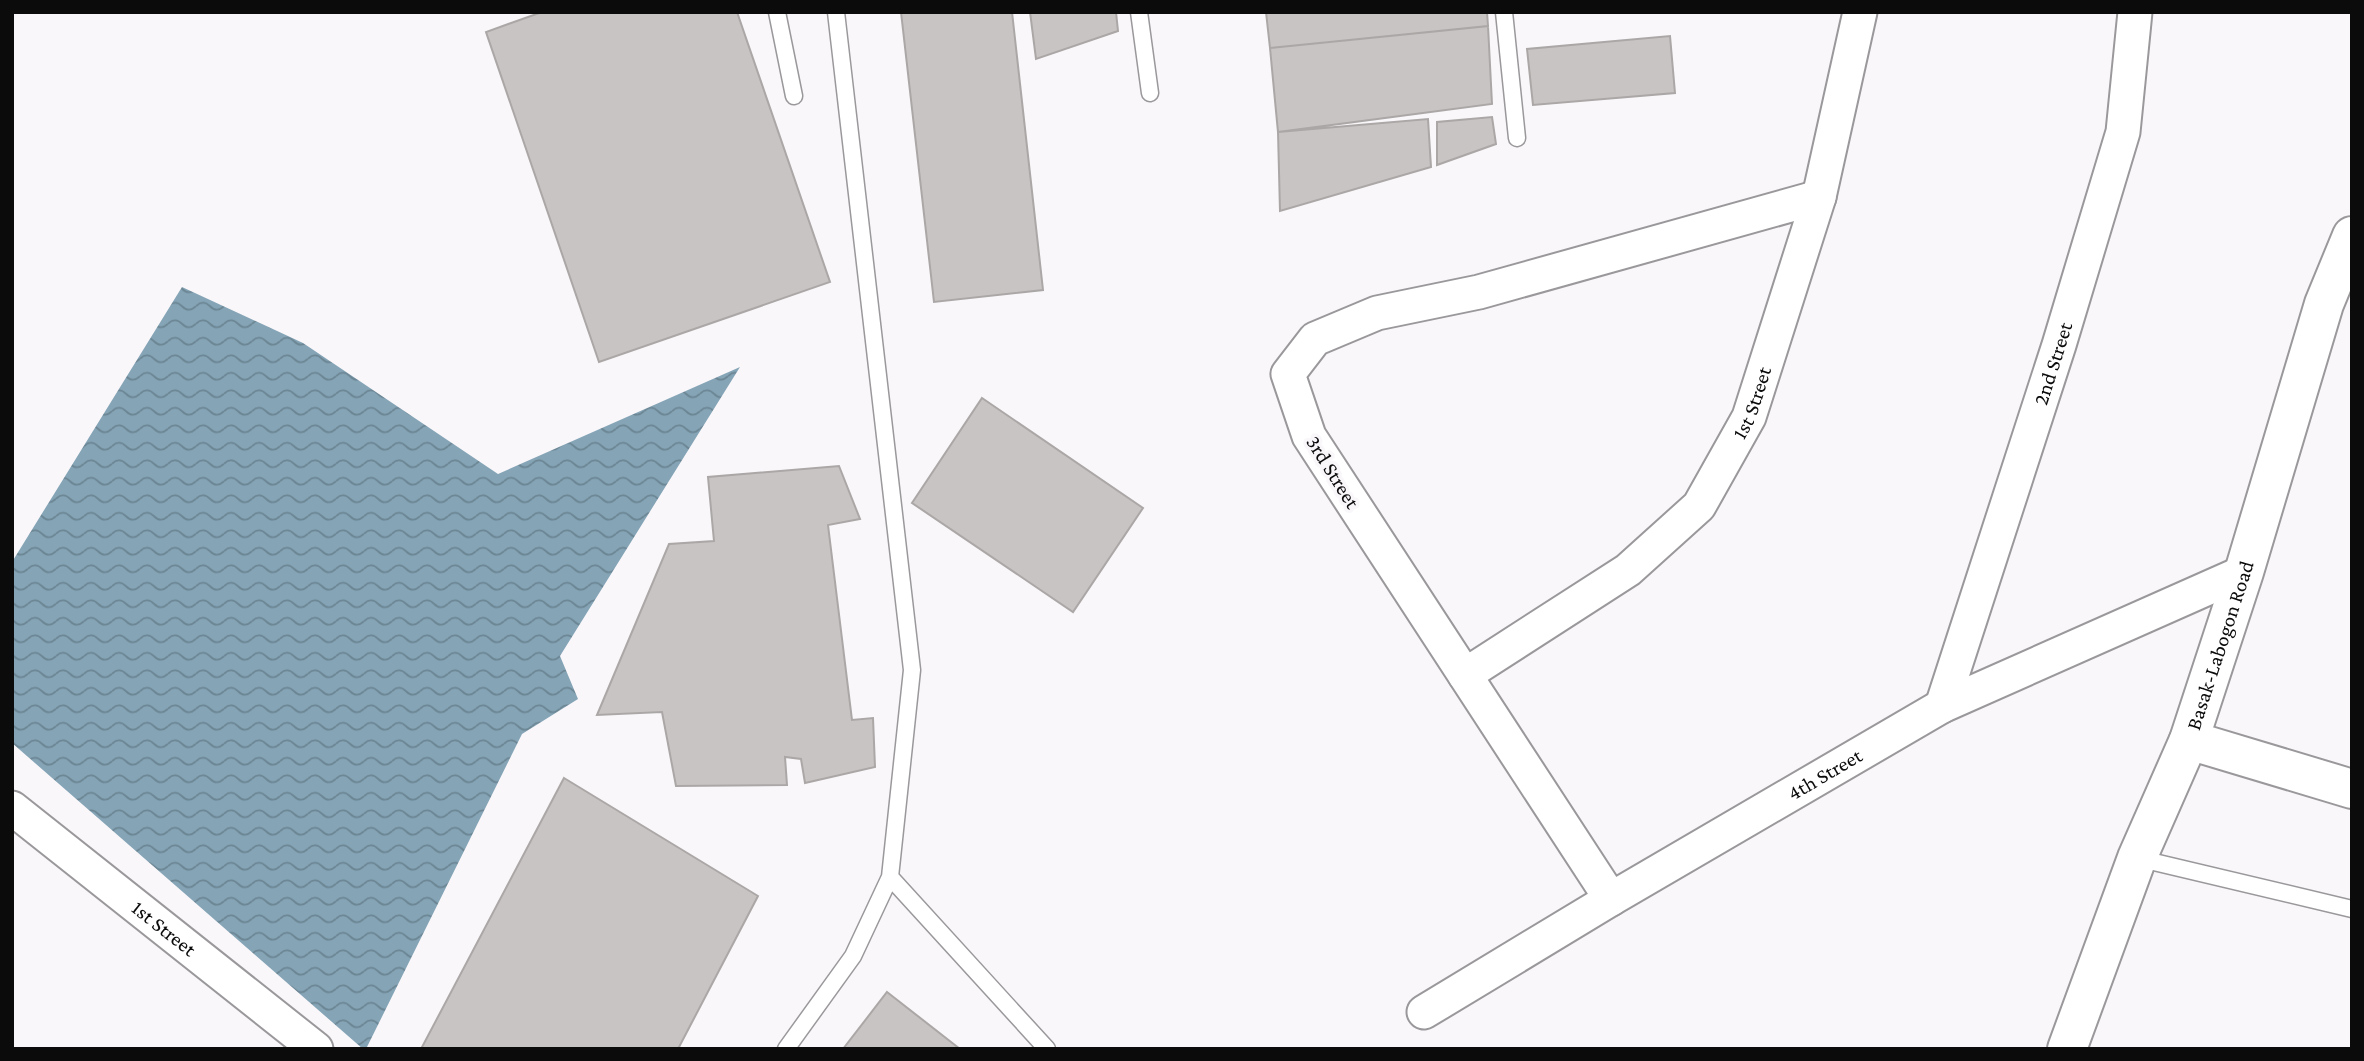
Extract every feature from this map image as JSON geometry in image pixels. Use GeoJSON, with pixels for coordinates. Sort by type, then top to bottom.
{"type":"FeatureCollection","features":[{"type":"Feature","properties":{"kind":"street","name":"1st Street"},"geometry":{"type":"LineString","coordinates":[[1465,676],[1628,570],[1699,506],[1749,417],[1819,197],[1860,12]]}},
{"type":"Feature","properties":{"kind":"street","name":"2nd Street"},"geometry":{"type":"LineString","coordinates":[[1942,706],[2059,345],[2123,132],[2135,12]]}},
{"type":"Feature","properties":{"kind":"street","name":"3rd Street"},"geometry":{"type":"LineString","coordinates":[[1611,899],[1309,436],[1288,374],[1315,339],[1377,313],[1479,292],[1819,197]]}},
{"type":"Feature","properties":{"kind":"street","name":"Basak-Labogon Road"},"geometry":{"type":"LineString","coordinates":[[2067,1049],[2137,858],[2189,740],[2244,572],[2325,304],[2352,236]]}},
{"type":"Feature","properties":{"kind":"street","name":"4th Street"},"geometry":{"type":"LineString","coordinates":[[1424,1012],[1611,899],[1942,706],[2244,572]]}},
{"type":"Feature","properties":{"kind":"street"},"geometry":{"type":"LineString","coordinates":[[2189,740],[2352,789]]}},
{"type":"Feature","properties":{"kind":"street","name":"1st Street"},"geometry":{"type":"LineString","coordinates":[[12,808],[316,1049]]}},
{"type":"Feature","properties":{"kind":"lane"},"geometry":{"type":"LineString","coordinates":[[778,12],[794,96]]}},
{"type":"Feature","properties":{"kind":"lane"},"geometry":{"type":"LineString","coordinates":[[786,1049],[853,956],[890,877],[912,670],[835,12]]}},
{"type":"Feature","properties":{"kind":"lane"},"geometry":{"type":"LineString","coordinates":[[1139,12],[1150,93]]}},
{"type":"Feature","properties":{"kind":"lane"},"geometry":{"type":"LineString","coordinates":[[1504,12],[1517,138]]}},
{"type":"Feature","properties":{"kind":"lane"},"geometry":{"type":"LineString","coordinates":[[2137,858],[2352,909]]}},
{"type":"Feature","properties":{"kind":"lane"},"geometry":{"type":"LineString","coordinates":[[890,877],[1047,1049]]}},
{"type":"Feature","properties":{"kind":"water"},"geometry":{"type":"Polygon","coordinates":[[[182,287],[303,343],[498,474],[740,367],[560,656],[578,699],[522,734],[366,1049],[12,743],[12,562],[182,287]]]}},
{"type":"Feature","properties":{"kind":"building"},"geometry":{"type":"Polygon","coordinates":[[[542,12],[737,12],[830,282],[599,362],[486,32],[542,12]]]}},
{"type":"Feature","properties":{"kind":"building"},"geometry":{"type":"Polygon","coordinates":[[[901,12],[1012,12],[1043,290],[934,302],[901,12]]]}},
{"type":"Feature","properties":{"kind":"building"},"geometry":{"type":"Polygon","coordinates":[[[1030,12],[1116,12],[1118,31],[1036,59],[1030,12]]]}},
{"type":"Feature","properties":{"kind":"building"},"geometry":{"type":"Polygon","coordinates":[[[1266,12],[1487,12],[1488,26],[1270,48],[1266,12]]]}},
{"type":"Feature","properties":{"kind":"building"},"geometry":{"type":"Polygon","coordinates":[[[1488,26],[1492,104],[1278,132],[1270,48],[1488,26]]]}},
{"type":"Feature","properties":{"kind":"building"},"geometry":{"type":"Polygon","coordinates":[[[1670,36],[1675,93],[1533,105],[1527,49],[1670,36]]]}},
{"type":"Feature","properties":{"kind":"building"},"geometry":{"type":"Polygon","coordinates":[[[1492,117],[1496,144],[1437,165],[1437,122],[1492,117]]]}},
{"type":"Feature","properties":{"kind":"building"},"geometry":{"type":"Polygon","coordinates":[[[1428,119],[1431,167],[1280,211],[1278,132],[1428,119]]]}},
{"type":"Feature","properties":{"kind":"building"},"geometry":{"type":"Polygon","coordinates":[[[982,398],[1143,508],[1073,612],[912,503],[982,398]]]}},
{"type":"Feature","properties":{"kind":"building"},"geometry":{"type":"Polygon","coordinates":[[[839,466],[860,519],[828,525],[852,720],[873,718],[875,767],[805,783],[801,759],[785,757],[787,785],[676,786],[662,712],[597,715],[669,544],[714,541],[708,477],[839,466]]]}},
{"type":"Feature","properties":{"kind":"building"},"geometry":{"type":"Polygon","coordinates":[[[564,778],[758,896],[678,1049],[421,1049],[564,778]]]}},
{"type":"Feature","properties":{"kind":"building"},"geometry":{"type":"Polygon","coordinates":[[[887,992],[960,1049],[843,1049],[887,992]]]}}]}
